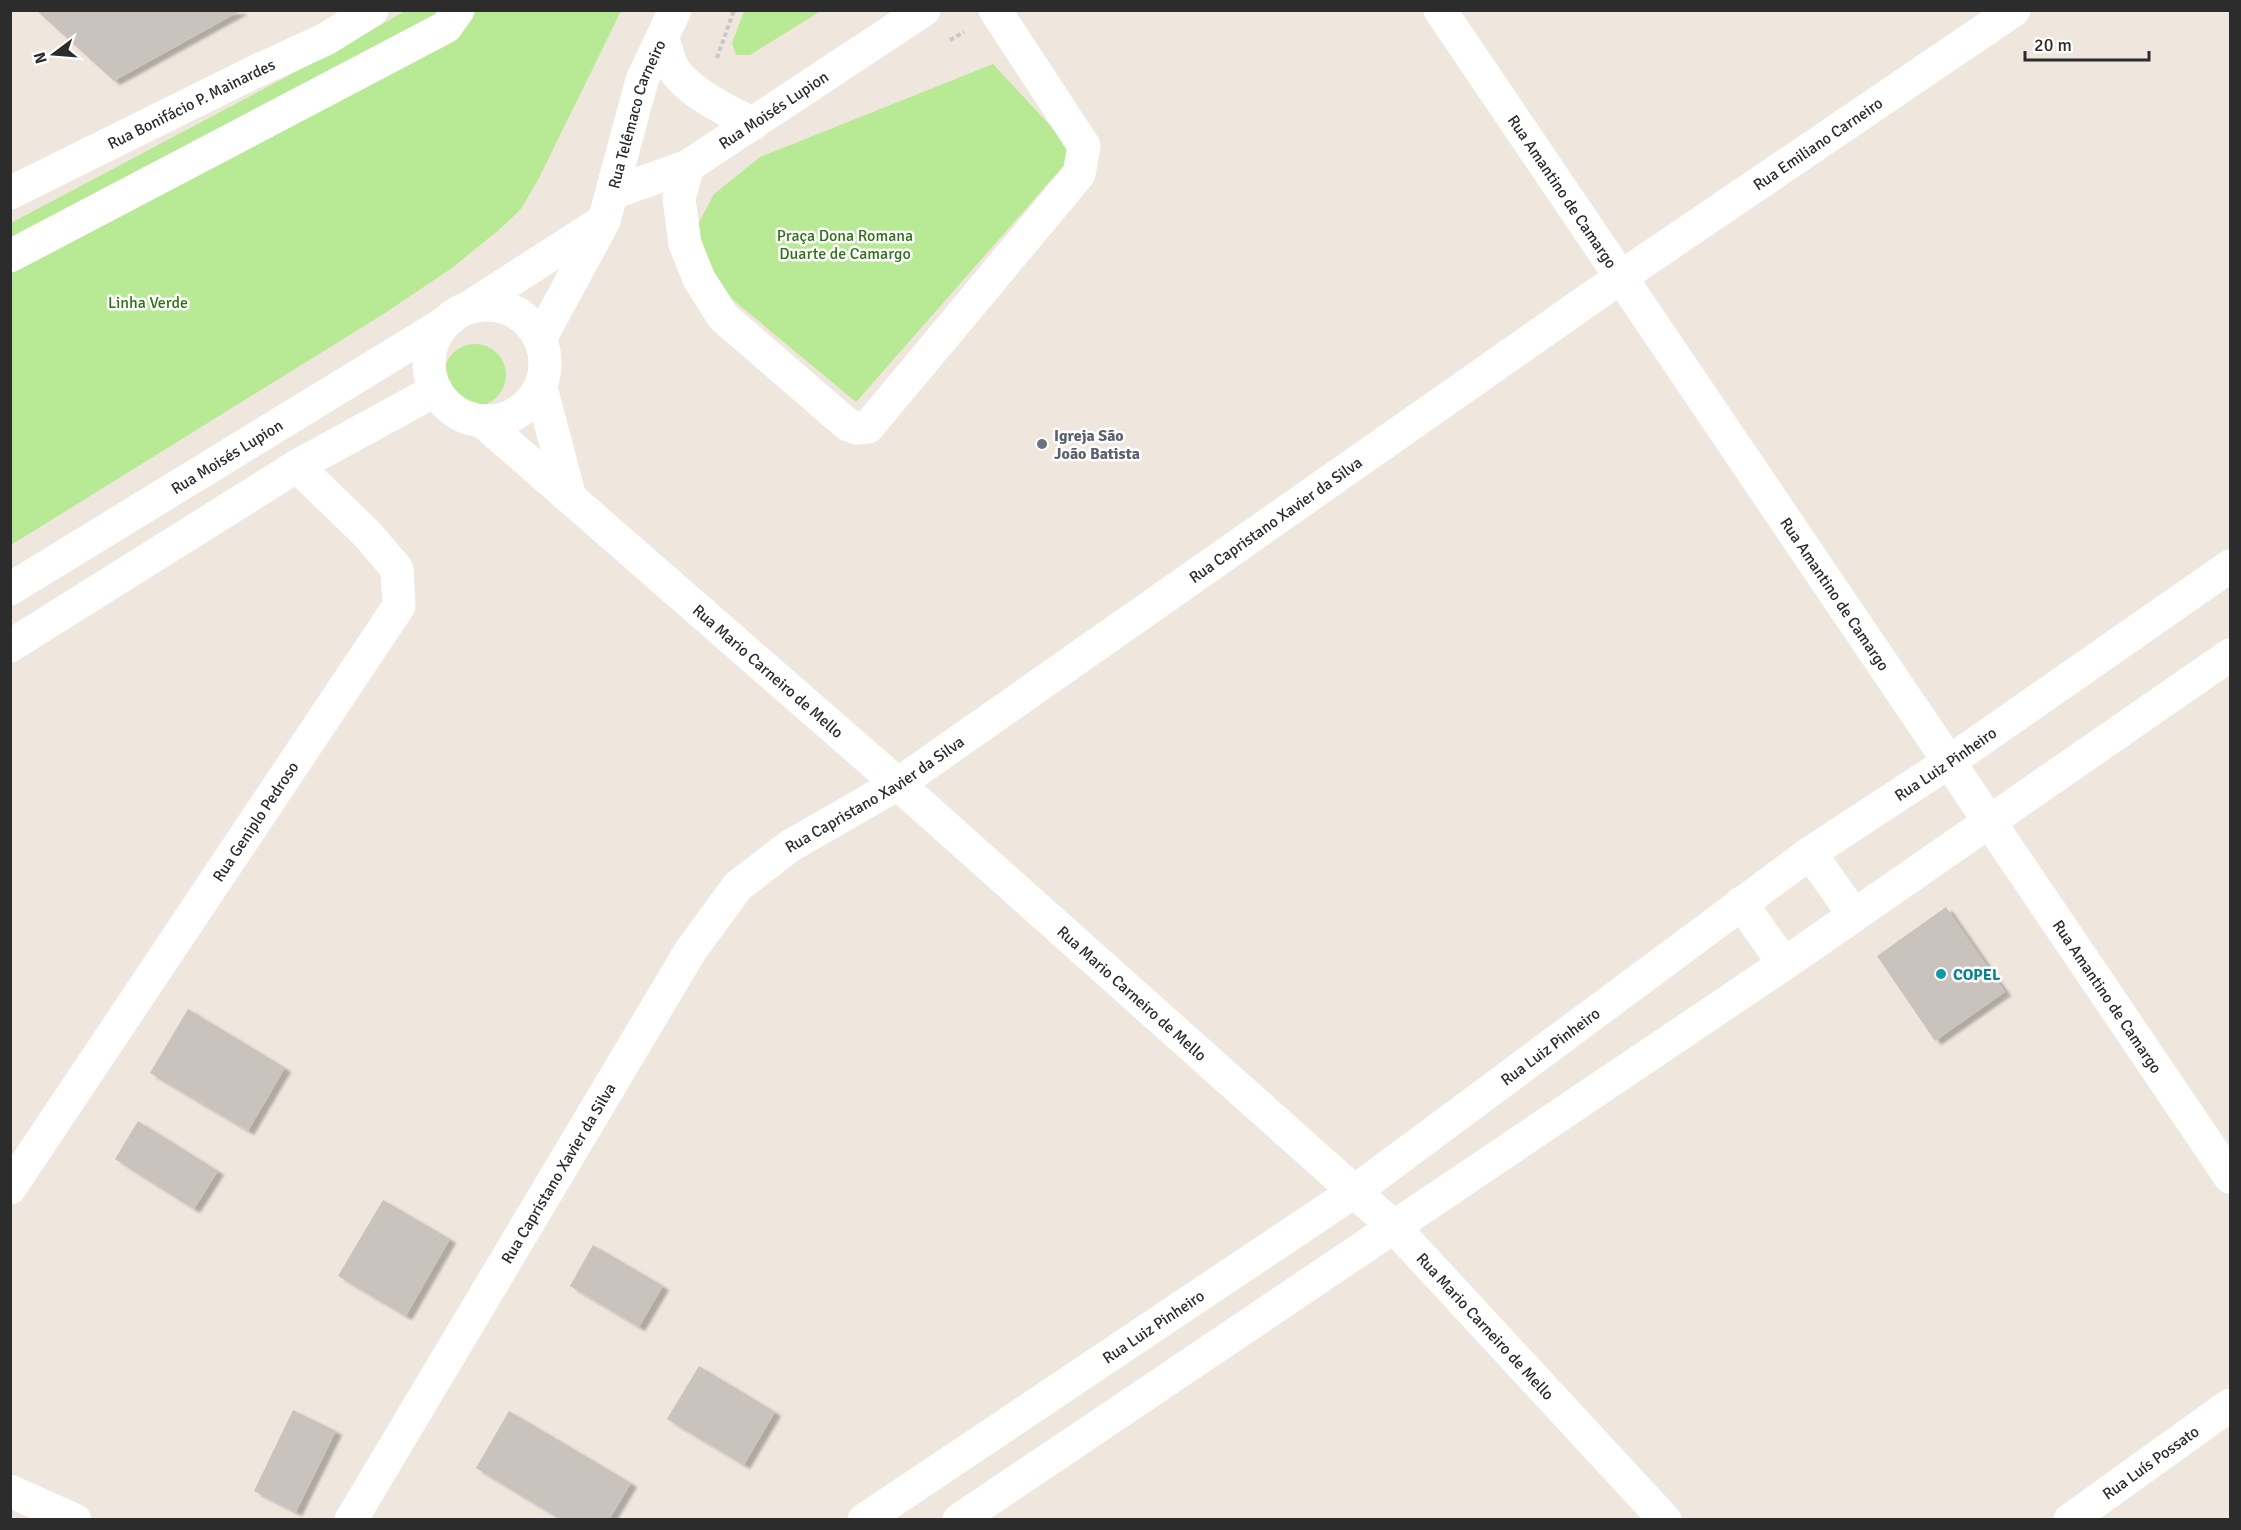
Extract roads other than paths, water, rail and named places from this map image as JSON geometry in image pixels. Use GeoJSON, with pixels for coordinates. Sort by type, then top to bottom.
{"type":"FeatureCollection","features":[{"type":"Feature","properties":{"kind":"street","name":"Rua Bonifácio P. Mainardes"},"geometry":{"type":"LineString","coordinates":[[10,193],[252,73],[326,39],[372,10]]}},
{"type":"Feature","properties":{"kind":"street"},"geometry":{"type":"LineString","coordinates":[[10,256],[446,27],[458,10]]}},
{"type":"Feature","properties":{"kind":"street","name":"Rua Moisés Lupion"},"geometry":{"type":"LineString","coordinates":[[471,306],[608,207],[688,166],[924,10]]}},
{"type":"Feature","properties":{"kind":"street"},"geometry":{"type":"LineString","coordinates":[[688,166],[679,199],[685,244],[699,279],[723,317],[848,425],[857,428],[868,427],[1080,174],[1084,146],[995,10]]}},
{"type":"Feature","properties":{"kind":"street","name":"Rua Amantino de Camargo"},"geometry":{"type":"LineString","coordinates":[[1440,10],[2230,1177]]}},
{"type":"Feature","properties":{"kind":"street","name":"Rua Emiliano Carneiro"},"geometry":{"type":"LineString","coordinates":[[1621,277],[2014,10]]}},
{"type":"Feature","properties":{"kind":"street"},"geometry":{"type":"LineString","coordinates":[[669,25],[673,68],[711,103],[753,124]]}},
{"type":"Feature","properties":{"kind":"street","name":"Rua Telêmaco Carneiro"},"geometry":{"type":"LineString","coordinates":[[608,207],[642,80],[669,25]]}},
{"type":"Feature","properties":{"kind":"street"},"geometry":{"type":"LineString","coordinates":[[540,339],[608,207]]}},
{"type":"Feature","properties":{"kind":"street","name":"Rua Capristano Xavier da Silva"},"geometry":{"type":"LineString","coordinates":[[351,1520],[685,960],[738,886],[790,846],[898,784],[1621,277]]}},
{"type":"Feature","properties":{"kind":"street"},"geometry":{"type":"LineString","coordinates":[[494,304],[516,311],[533,325],[540,339],[546,367],[541,388],[528,405],[514,415],[499,420],[482,421],[465,417],[451,408],[436,390],[429,368],[432,345],[443,324],[471,306],[494,304]]}},
{"type":"Feature","properties":{"kind":"street","name":"Rua Moisés Lupion"},"geometry":{"type":"LineString","coordinates":[[10,589],[443,324]]}},
{"type":"Feature","properties":{"kind":"street"},"geometry":{"type":"LineString","coordinates":[[541,388],[570,497]]}},
{"type":"Feature","properties":{"kind":"street"},"geometry":{"type":"LineString","coordinates":[[10,646],[297,466],[436,390]]}},
{"type":"Feature","properties":{"kind":"street","name":"Rua Mario Carneiro de Mello"},"geometry":{"type":"LineString","coordinates":[[482,421],[898,784],[1355,1191],[1392,1226],[1665,1520]]}},
{"type":"Feature","properties":{"kind":"street","name":"Rua Geniplo Pedroso"},"geometry":{"type":"LineString","coordinates":[[10,1188],[399,606],[398,569],[368,535],[297,466]]}},
{"type":"Feature","properties":{"kind":"street","name":"Rua Luiz Pinheiro"},"geometry":{"type":"LineString","coordinates":[[864,1520],[1355,1191],[1810,853],[1949,762],[2230,567]]}},
{"type":"Feature","properties":{"kind":"street"},"geometry":{"type":"LineString","coordinates":[[959,1520],[1392,1226],[1784,964],[2230,655]]}},
{"type":"Feature","properties":{"kind":"street"},"geometry":{"type":"LineString","coordinates":[[1810,853],[1854,915]]}},
{"type":"Feature","properties":{"kind":"street"},"geometry":{"type":"LineString","coordinates":[[1741,903],[1784,964]]}},
{"type":"Feature","properties":{"kind":"street"},"geometry":{"type":"LineString","coordinates":[[1215,1285],[1247,1324]]}},
{"type":"Feature","properties":{"kind":"street","name":"Rua Luís Possato"},"geometry":{"type":"LineString","coordinates":[[2070,1520],[2230,1405]]}},
{"type":"Feature","properties":{"kind":"street"},"geometry":{"type":"LineString","coordinates":[[10,1491],[75,1520]]}},
{"type":"Feature","properties":{"kind":"place","name":"Igreja São João Batista"},"geometry":{"type":"Point","coordinates":[1042,444]}},
{"type":"Feature","properties":{"kind":"place","name":"COPEL"},"geometry":{"type":"Point","coordinates":[1941,974]}},
{"type":"Feature","properties":{"kind":"park label","name":"Praça Dona Romana Duarte de Camargo"},"geometry":{"type":"Point","coordinates":[845,244]}},
{"type":"Feature","properties":{"kind":"park label","name":"Linha Verde"},"geometry":{"type":"Point","coordinates":[148,302]}}]}
